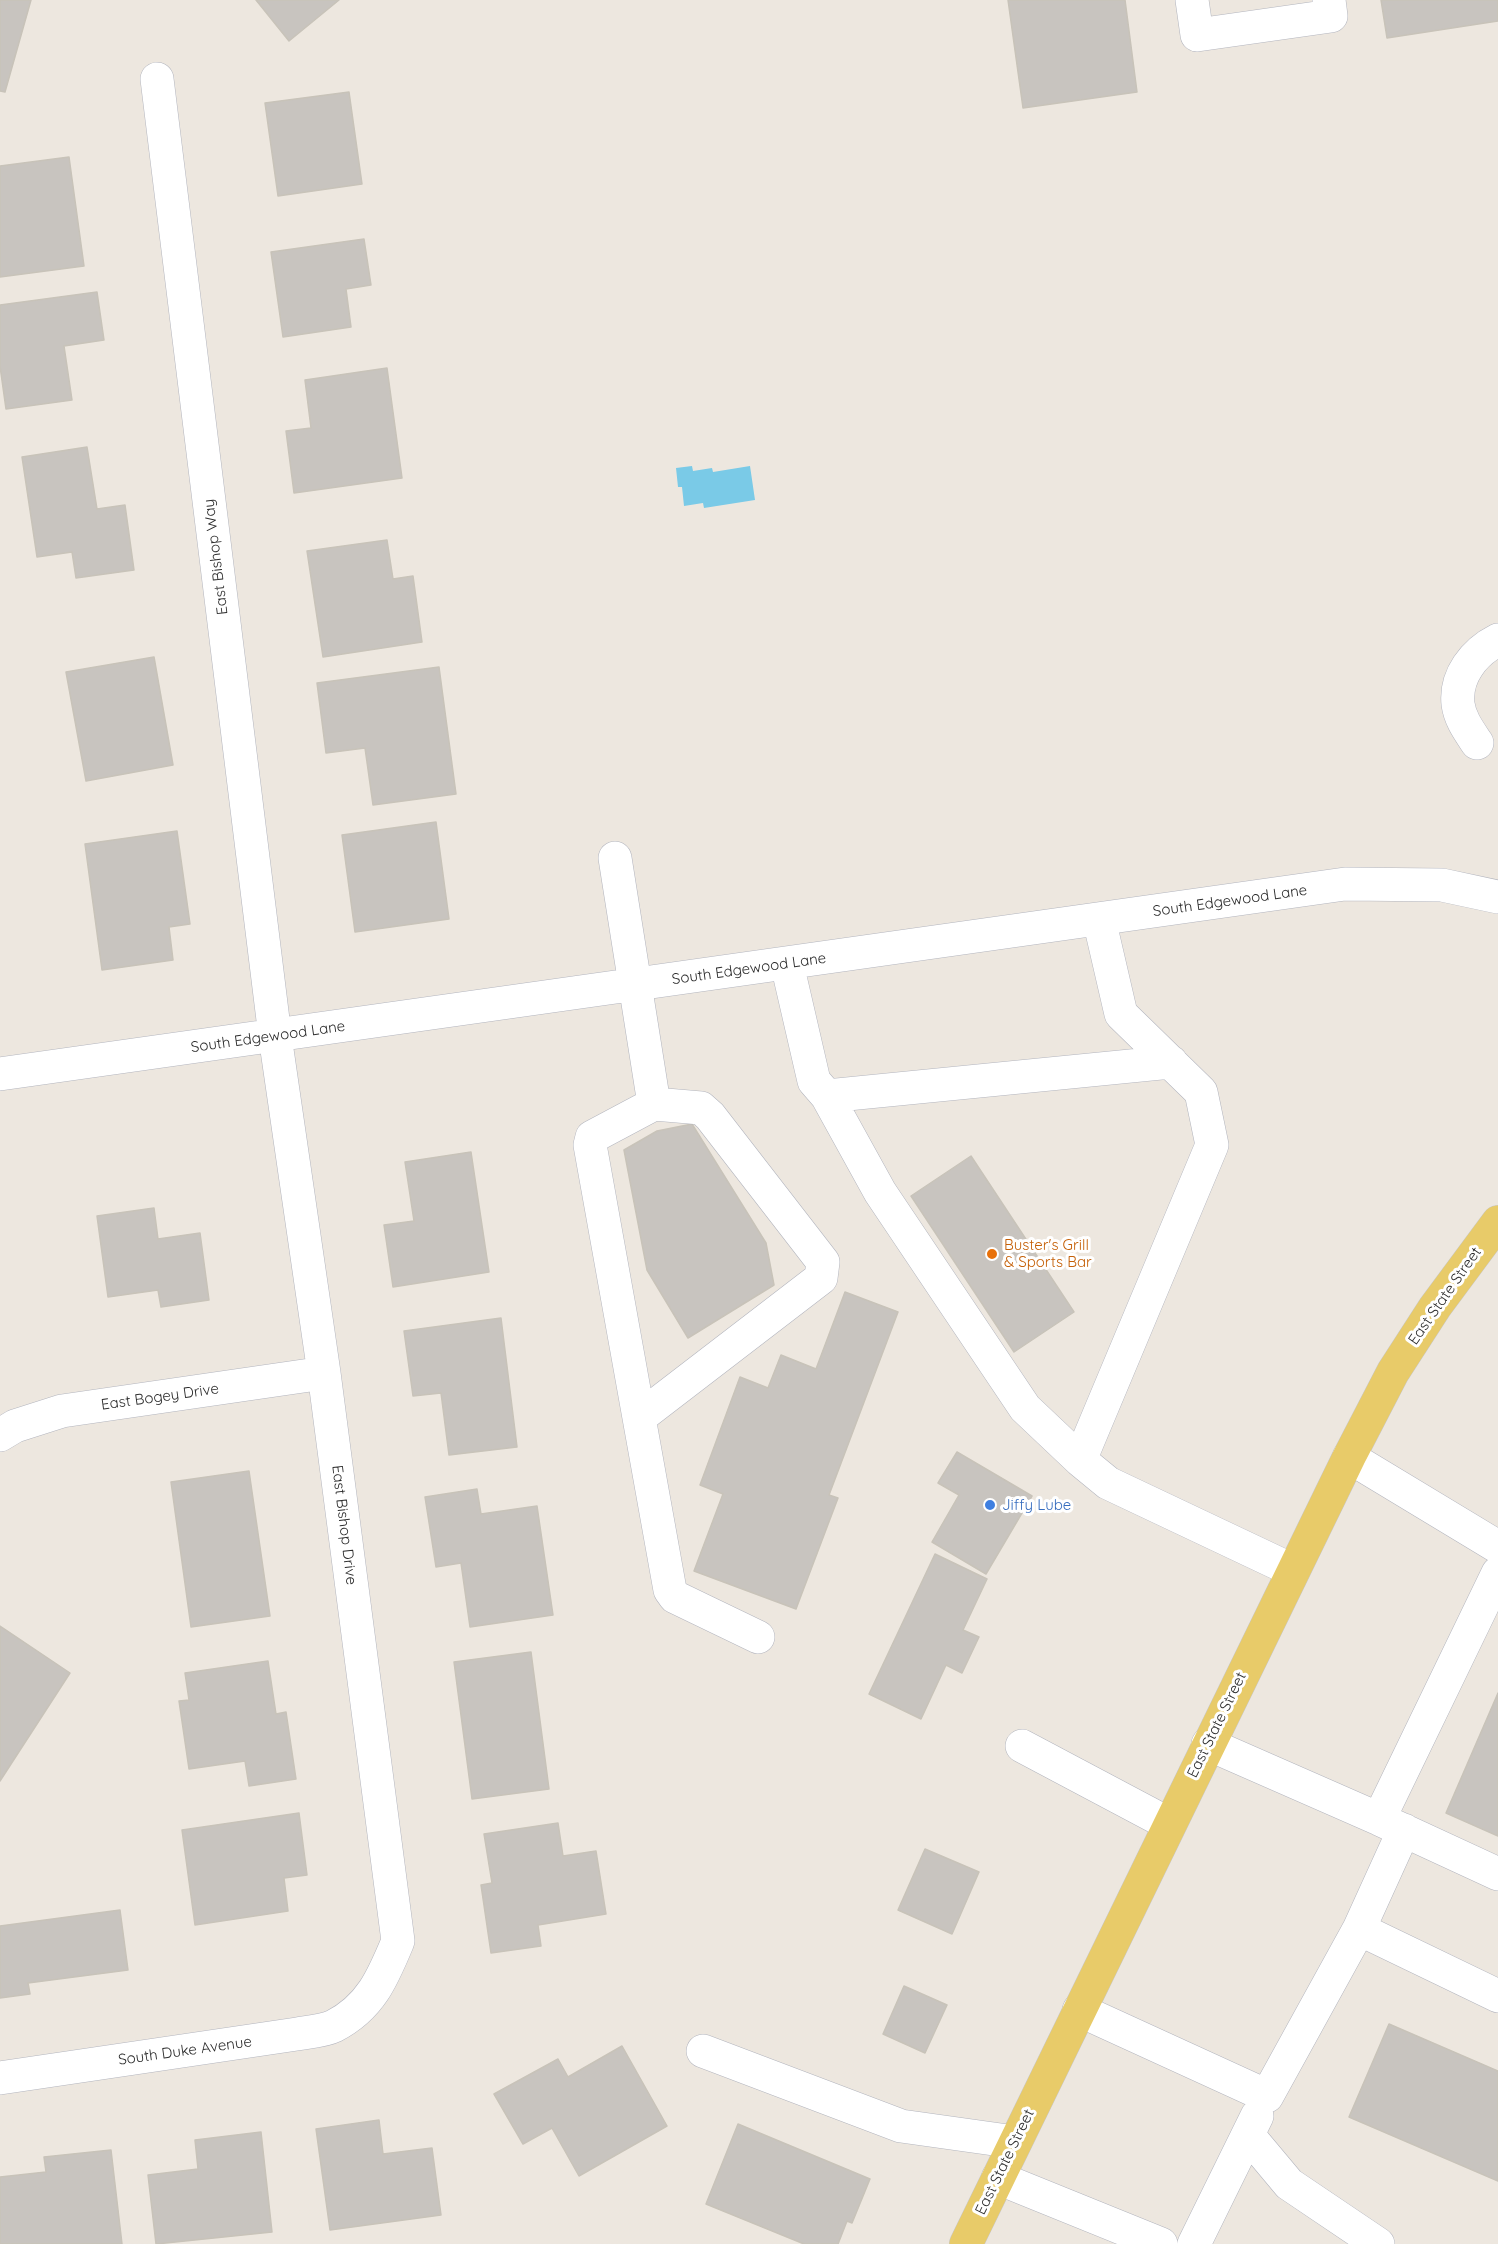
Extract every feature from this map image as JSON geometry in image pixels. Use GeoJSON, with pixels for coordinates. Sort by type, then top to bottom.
{"type":"FeatureCollection","features":[{"type":"Feature","properties":{"kind":"main road","name":"East State Street"},"geometry":{"type":"LineString","coordinates":[[966,2244],[1292,1570],[1393,1372],[1435,1307],[1498,1222]]}},
{"type":"Feature","properties":{"kind":"street"},"geometry":{"type":"LineString","coordinates":[[1192,0],[1197,35],[1331,16],[1329,0]]}},
{"type":"Feature","properties":{"kind":"street","name":"East Bishop Way"},"geometry":{"type":"LineString","coordinates":[[157,79],[274,1036]]}},
{"type":"Feature","properties":{"kind":"street"},"geometry":{"type":"LineString","coordinates":[[1477,743],[1465,725],[1458,704],[1460,682],[1469,662],[1484,646],[1498,639]]}},
{"type":"Feature","properties":{"kind":"street"},"geometry":{"type":"LineString","coordinates":[[615,858],[654,1104]]}},
{"type":"Feature","properties":{"kind":"street","name":"South Edgewood Lane"},"geometry":{"type":"LineString","coordinates":[[0,1074],[1346,884],[1442,885],[1498,897]]}},
{"type":"Feature","properties":{"kind":"street"},"geometry":{"type":"LineString","coordinates":[[1080,1460],[1212,1145],[1201,1092],[1121,1014],[1099,919]]}},
{"type":"Feature","properties":{"kind":"street"},"geometry":{"type":"LineString","coordinates":[[787,964],[814,1081],[827,1096],[880,1192],[1025,1408],[1108,1483],[1292,1570]]}},
{"type":"Feature","properties":{"kind":"street","name":"East Bishop Drive"},"geometry":{"type":"LineString","coordinates":[[274,1036],[324,1372],[398,1941],[384,1973],[364,2006]]}},
{"type":"Feature","properties":{"kind":"street"},"geometry":{"type":"LineString","coordinates":[[827,1096],[1171,1062]]}},
{"type":"Feature","properties":{"kind":"street"},"geometry":{"type":"LineString","coordinates":[[640,1417],[821,1278],[824,1271],[823,1262],[710,1116],[700,1108],[654,1104],[592,1137],[591,1141],[671,1594],[758,1637]]}},
{"type":"Feature","properties":{"kind":"street","name":"East Bogey Drive"},"geometry":{"type":"LineString","coordinates":[[0,1435],[15,1426],[62,1411],[324,1372]]}},
{"type":"Feature","properties":{"kind":"street"},"geometry":{"type":"LineString","coordinates":[[1349,1457],[1498,1547]]}},
{"type":"Feature","properties":{"kind":"street"},"geometry":{"type":"LineString","coordinates":[[1194,2244],[1267,2096],[1359,1929],[1392,1824],[1498,1573]]}},
{"type":"Feature","properties":{"kind":"street"},"geometry":{"type":"LineString","coordinates":[[1208,1744],[1392,1824],[1498,1874]]}},
{"type":"Feature","properties":{"kind":"street"},"geometry":{"type":"LineString","coordinates":[[1022,1746],[1169,1824]]}},
{"type":"Feature","properties":{"kind":"street"},"geometry":{"type":"LineString","coordinates":[[1359,1929],[1498,1996]]}},
{"type":"Feature","properties":{"kind":"street","name":"South Duke Avenue"},"geometry":{"type":"LineString","coordinates":[[0,2078],[297,2034],[333,2026],[364,2006]]}},
{"type":"Feature","properties":{"kind":"street"},"geometry":{"type":"LineString","coordinates":[[1079,2010],[1267,2096]]}},
{"type":"Feature","properties":{"kind":"street"},"geometry":{"type":"LineString","coordinates":[[703,2051],[901,2126],[1015,2142]]}},
{"type":"Feature","properties":{"kind":"street"},"geometry":{"type":"LineString","coordinates":[[1248,2134],[1289,2184],[1378,2244]]}},
{"type":"Feature","properties":{"kind":"street"},"geometry":{"type":"LineString","coordinates":[[998,2178],[1161,2244]]}},
{"type":"Feature","properties":{"kind":"water"},"geometry":{"type":"Polygon","coordinates":[[[692,466],[693,471],[712,468],[713,472],[750,466],[755,500],[704,508],[703,503],[684,506],[682,487],[678,487],[676,468],[692,466]]]}},
{"type":"Feature","properties":{"kind":"building"},"geometry":{"type":"Polygon","coordinates":[[[0,0],[31,0],[5,92],[0,91],[0,0]]]}},
{"type":"Feature","properties":{"kind":"building"},"geometry":{"type":"Polygon","coordinates":[[[256,0],[339,0],[289,41],[256,0]]]}},
{"type":"Feature","properties":{"kind":"building"},"geometry":{"type":"Polygon","coordinates":[[[1008,0],[1125,0],[1137,92],[1023,108],[1008,0]]]}},
{"type":"Feature","properties":{"kind":"building"},"geometry":{"type":"Polygon","coordinates":[[[1381,0],[1498,0],[1498,21],[1387,38],[1381,0]]]}},
{"type":"Feature","properties":{"kind":"building"},"geometry":{"type":"Polygon","coordinates":[[[349,92],[362,184],[278,196],[265,103],[349,92]]]}},
{"type":"Feature","properties":{"kind":"building"},"geometry":{"type":"Polygon","coordinates":[[[69,157],[84,266],[0,277],[0,166],[69,157]]]}},
{"type":"Feature","properties":{"kind":"building"},"geometry":{"type":"Polygon","coordinates":[[[364,239],[371,285],[346,289],[351,327],[283,337],[271,252],[364,239]]]}},
{"type":"Feature","properties":{"kind":"building"},"geometry":{"type":"Polygon","coordinates":[[[97,292],[104,340],[64,346],[72,400],[6,409],[0,366],[0,305],[97,292]]]}},
{"type":"Feature","properties":{"kind":"building"},"geometry":{"type":"Polygon","coordinates":[[[387,368],[402,478],[294,493],[286,431],[311,428],[305,380],[387,368]]]}},
{"type":"Feature","properties":{"kind":"building"},"geometry":{"type":"Polygon","coordinates":[[[87,447],[97,509],[125,505],[134,570],[76,578],[72,552],[37,557],[22,457],[87,447]]]}},
{"type":"Feature","properties":{"kind":"building"},"geometry":{"type":"Polygon","coordinates":[[[387,540],[393,579],[413,576],[422,642],[323,657],[307,551],[387,540]]]}},
{"type":"Feature","properties":{"kind":"building"},"geometry":{"type":"Polygon","coordinates":[[[154,657],[173,765],[86,781],[66,672],[154,657]]]}},
{"type":"Feature","properties":{"kind":"building"},"geometry":{"type":"Polygon","coordinates":[[[439,667],[456,794],[373,805],[365,748],[326,753],[317,683],[439,667]]]}},
{"type":"Feature","properties":{"kind":"building"},"geometry":{"type":"Polygon","coordinates":[[[436,822],[449,919],[355,932],[342,835],[436,822]]]}},
{"type":"Feature","properties":{"kind":"building"},"geometry":{"type":"Polygon","coordinates":[[[177,831],[190,924],[169,927],[173,960],[102,970],[85,844],[177,831]]]}},
{"type":"Feature","properties":{"kind":"building"},"geometry":{"type":"Polygon","coordinates":[[[692,1124],[766,1243],[774,1285],[688,1338],[647,1270],[624,1150],[657,1131],[692,1124]]]}},
{"type":"Feature","properties":{"kind":"building"},"geometry":{"type":"Polygon","coordinates":[[[471,1152],[489,1272],[393,1287],[384,1225],[414,1221],[405,1162],[471,1152]]]}},
{"type":"Feature","properties":{"kind":"building","name":"Buster's Grill & Sports Bar"},"geometry":{"type":"Polygon","coordinates":[[[971,1156],[1074,1312],[1014,1352],[911,1196],[971,1156]]]}},
{"type":"Feature","properties":{"kind":"building"},"geometry":{"type":"Polygon","coordinates":[[[154,1208],[158,1239],[200,1233],[209,1300],[161,1307],[158,1290],[108,1297],[97,1216],[154,1208]]]}},
{"type":"Feature","properties":{"kind":"building"},"geometry":{"type":"Polygon","coordinates":[[[845,1292],[898,1312],[829,1495],[838,1498],[796,1609],[694,1571],[723,1494],[700,1485],[740,1377],[768,1388],[781,1355],[816,1369],[845,1292]]]}},
{"type":"Feature","properties":{"kind":"building"},"geometry":{"type":"Polygon","coordinates":[[[501,1318],[517,1447],[449,1455],[441,1393],[413,1396],[404,1331],[501,1318]]]}},
{"type":"Feature","properties":{"kind":"building","name":"Jiffy Lube"},"geometry":{"type":"Polygon","coordinates":[[[957,1452],[1032,1496],[986,1574],[932,1542],[959,1495],[938,1483],[957,1452]]]}},
{"type":"Feature","properties":{"kind":"building"},"geometry":{"type":"Polygon","coordinates":[[[249,1471],[270,1616],[191,1627],[171,1482],[249,1471]]]}},
{"type":"Feature","properties":{"kind":"building"},"geometry":{"type":"Polygon","coordinates":[[[477,1489],[481,1514],[537,1506],[553,1615],[470,1627],[461,1563],[436,1567],[425,1497],[477,1489]]]}},
{"type":"Feature","properties":{"kind":"building"},"geometry":{"type":"Polygon","coordinates":[[[935,1554],[987,1579],[963,1630],[979,1637],[962,1673],[946,1665],[921,1719],[869,1694],[935,1554]]]}},
{"type":"Feature","properties":{"kind":"building"},"geometry":{"type":"Polygon","coordinates":[[[0,1626],[70,1673],[0,1781],[0,1626]]]}},
{"type":"Feature","properties":{"kind":"building"},"geometry":{"type":"Polygon","coordinates":[[[531,1652],[549,1789],[472,1799],[454,1662],[531,1652]]]}},
{"type":"Feature","properties":{"kind":"building"},"geometry":{"type":"Polygon","coordinates":[[[268,1661],[276,1714],[286,1712],[296,1779],[249,1786],[245,1761],[189,1769],[179,1701],[189,1700],[185,1673],[268,1661]]]}},
{"type":"Feature","properties":{"kind":"building"},"geometry":{"type":"Polygon","coordinates":[[[1498,1693],[1498,1836],[1446,1813],[1498,1693]]]}},
{"type":"Feature","properties":{"kind":"building"},"geometry":{"type":"Polygon","coordinates":[[[299,1813],[307,1875],[284,1878],[288,1911],[195,1925],[182,1830],[299,1813]]]}},
{"type":"Feature","properties":{"kind":"building"},"geometry":{"type":"Polygon","coordinates":[[[558,1823],[563,1856],[596,1851],[606,1914],[538,1925],[541,1946],[491,1953],[481,1885],[492,1883],[484,1834],[558,1823]]]}},
{"type":"Feature","properties":{"kind":"building"},"geometry":{"type":"Polygon","coordinates":[[[925,1849],[979,1872],[952,1934],[898,1910],[925,1849]]]}},
{"type":"Feature","properties":{"kind":"building"},"geometry":{"type":"Polygon","coordinates":[[[120,1910],[128,1970],[28,1983],[30,1994],[0,1998],[0,1926],[120,1910]]]}},
{"type":"Feature","properties":{"kind":"building"},"geometry":{"type":"Polygon","coordinates":[[[904,1986],[947,2005],[925,2053],[883,2034],[904,1986]]]}},
{"type":"Feature","properties":{"kind":"building"},"geometry":{"type":"Polygon","coordinates":[[[1389,2024],[1498,2071],[1498,2181],[1349,2117],[1389,2024]]]}},
{"type":"Feature","properties":{"kind":"building"},"geometry":{"type":"Polygon","coordinates":[[[622,2046],[667,2126],[579,2176],[552,2128],[523,2144],[494,2094],[558,2059],[568,2077],[622,2046]]]}},
{"type":"Feature","properties":{"kind":"building"},"geometry":{"type":"Polygon","coordinates":[[[379,2120],[383,2154],[432,2148],[441,2215],[330,2230],[316,2129],[379,2120]]]}},
{"type":"Feature","properties":{"kind":"building"},"geometry":{"type":"Polygon","coordinates":[[[738,2124],[870,2179],[852,2223],[847,2221],[838,2244],[804,2244],[706,2204],[738,2124]]]}},
{"type":"Feature","properties":{"kind":"building"},"geometry":{"type":"Polygon","coordinates":[[[261,2132],[272,2232],[156,2244],[148,2175],[198,2169],[195,2140],[261,2132]]]}},
{"type":"Feature","properties":{"kind":"building"},"geometry":{"type":"Polygon","coordinates":[[[111,2150],[122,2244],[0,2244],[0,2177],[46,2172],[44,2157],[111,2150]]]}},
{"type":"Feature","properties":{"kind":"place","name":"Buster's Grill & Sports Bar"},"geometry":{"type":"Point","coordinates":[992,1254]}},
{"type":"Feature","properties":{"kind":"place","name":"Jiffy Lube"},"geometry":{"type":"Point","coordinates":[990,1505]}}]}
